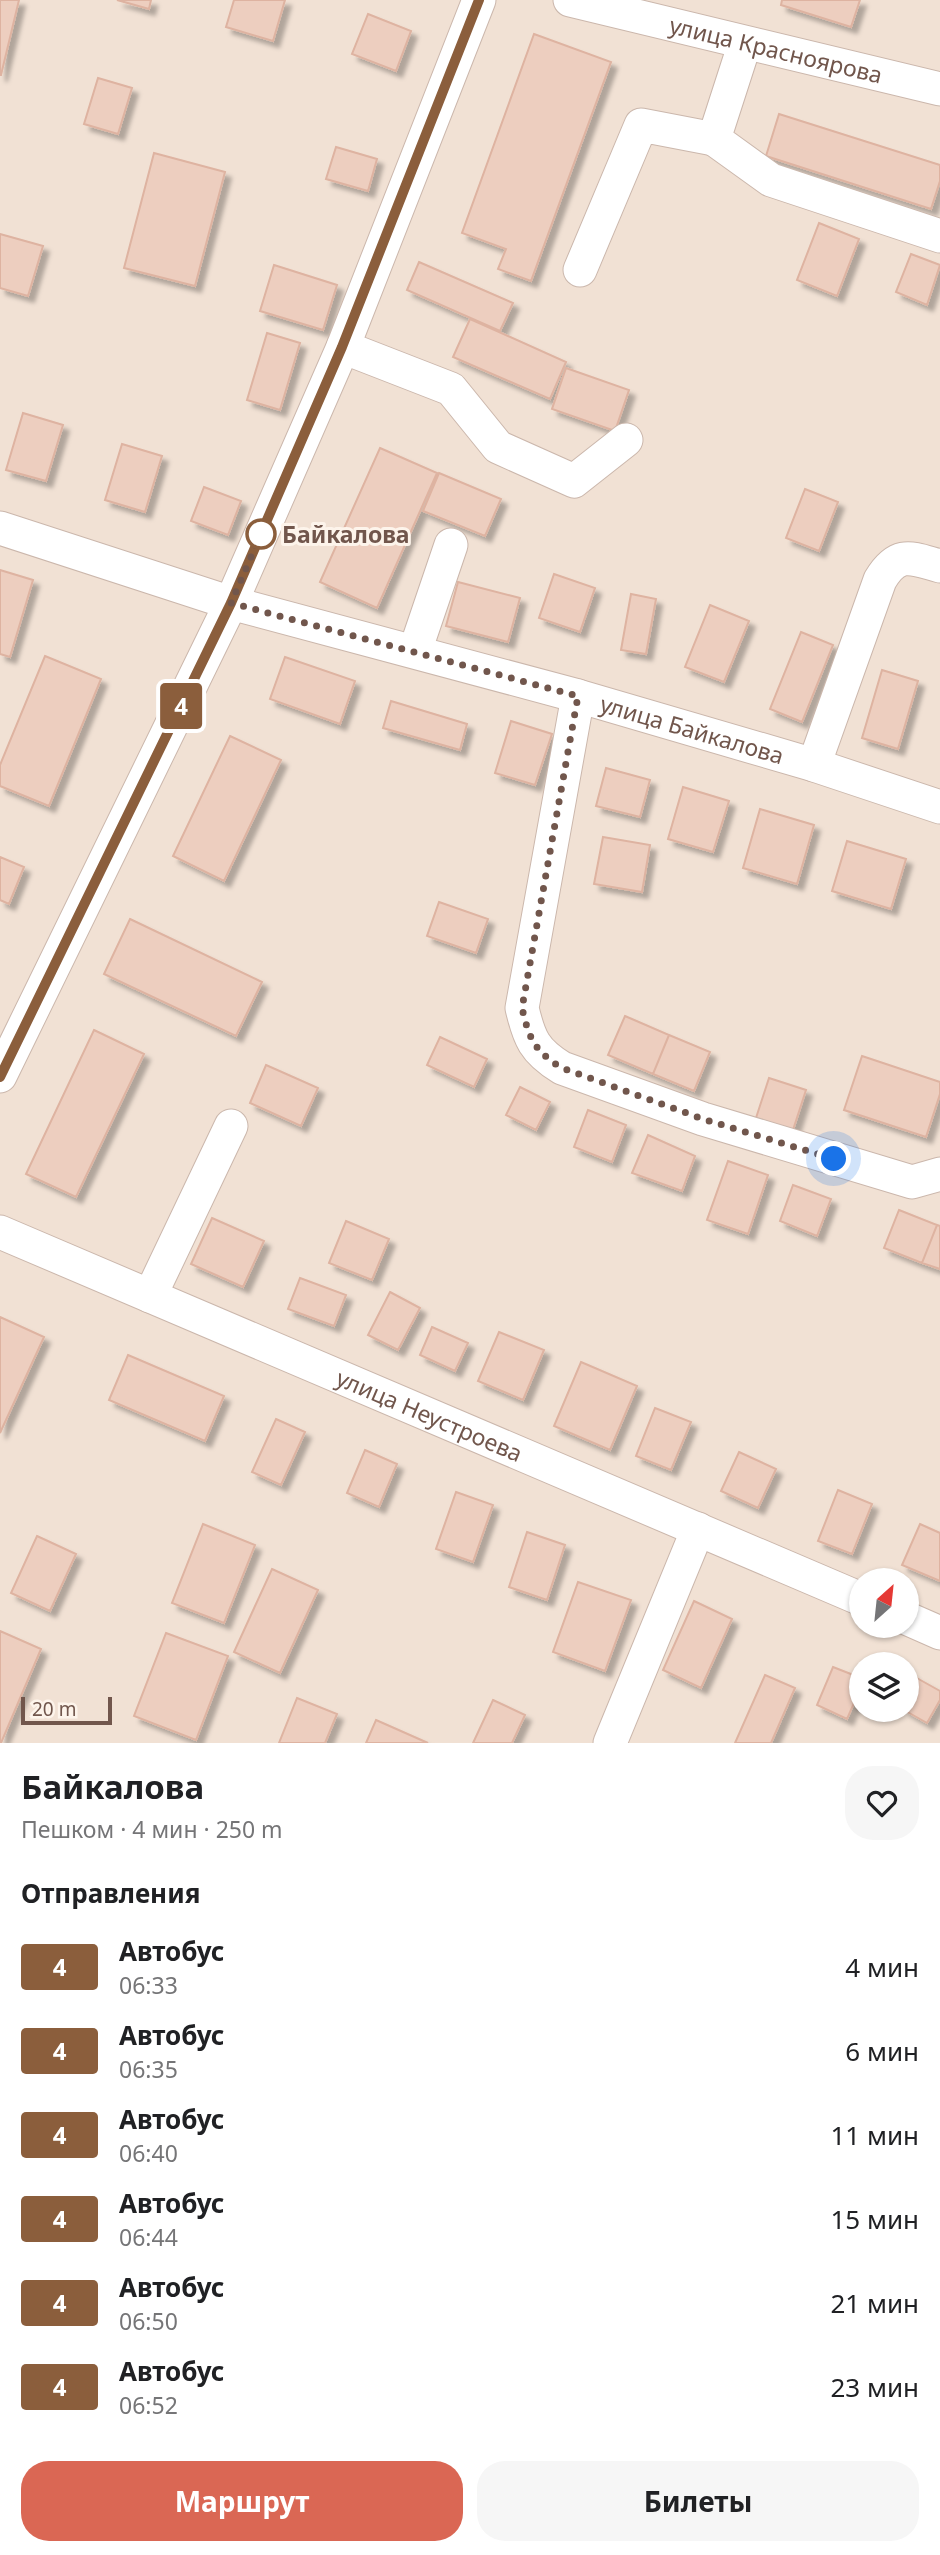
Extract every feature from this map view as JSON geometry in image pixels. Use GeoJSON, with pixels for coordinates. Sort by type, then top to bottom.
{"type":"FeatureCollection","features":[{"type":"Feature","properties":{"kind":"street"},"geometry":{"type":"LineString","coordinates":[[0,1076],[231,603],[342,347],[479,0]]}},
{"type":"Feature","properties":{"kind":"street","name":"улица Красноярова"},"geometry":{"type":"LineString","coordinates":[[570,0],[940,89]]}},
{"type":"Feature","properties":{"kind":"street"},"geometry":{"type":"LineString","coordinates":[[714,139],[745,43]]}},
{"type":"Feature","properties":{"kind":"street"},"geometry":{"type":"LineString","coordinates":[[580,270],[641,125],[714,139],[771,180],[940,236]]}},
{"type":"Feature","properties":{"kind":"street"},"geometry":{"type":"LineString","coordinates":[[342,347],[451,389],[498,447],[574,481],[626,440]]}},
{"type":"Feature","properties":{"kind":"street","name":"улица Байкалова"},"geometry":{"type":"LineString","coordinates":[[0,528],[231,603],[578,696],[814,765],[940,807]]}},
{"type":"Feature","properties":{"kind":"street"},"geometry":{"type":"LineString","coordinates":[[415,651],[451,545]]}},
{"type":"Feature","properties":{"kind":"street"},"geometry":{"type":"LineString","coordinates":[[814,765],[880,580],[890,564],[907,557],[940,566]]}},
{"type":"Feature","properties":{"kind":"street"},"geometry":{"type":"LineString","coordinates":[[578,696],[522,1008],[529,1037],[546,1058],[562,1068],[703,1119],[912,1182],[940,1174]]}},
{"type":"Feature","properties":{"kind":"street"},"geometry":{"type":"LineString","coordinates":[[150,1296],[231,1126]]}},
{"type":"Feature","properties":{"kind":"street","name":"улица Неустроева"},"geometry":{"type":"LineString","coordinates":[[0,1232],[849,1594]]}},
{"type":"Feature","properties":{"kind":"street"},"geometry":{"type":"LineString","coordinates":[[610,1743],[698,1529]]}},
{"type":"Feature","properties":{"kind":"street"},"geometry":{"type":"LineString","coordinates":[[919,1624],[940,1633]]}},
{"type":"Feature","properties":{"kind":"shaded area"},"geometry":{"type":"Polygon","coordinates":[[[0,0],[940,0],[940,1743],[0,1743],[0,0]]]}},
{"type":"Feature","properties":{"kind":"building"},"geometry":{"type":"Polygon","coordinates":[[[0,0],[19,0],[1,75],[0,75],[0,0]]]}},
{"type":"Feature","properties":{"kind":"building"},"geometry":{"type":"Polygon","coordinates":[[[117,0],[151,0],[149,9],[117,0]]]}},
{"type":"Feature","properties":{"kind":"building"},"geometry":{"type":"Polygon","coordinates":[[[234,0],[285,0],[273,41],[226,27],[234,0]]]}},
{"type":"Feature","properties":{"kind":"building"},"geometry":{"type":"Polygon","coordinates":[[[782,0],[860,0],[851,27],[781,5],[782,0]]]}},
{"type":"Feature","properties":{"kind":"building"},"geometry":{"type":"Polygon","coordinates":[[[368,14],[411,31],[396,71],[352,54],[368,14]]]}},
{"type":"Feature","properties":{"kind":"building"},"geometry":{"type":"Polygon","coordinates":[[[534,34],[611,62],[531,281],[498,269],[506,249],[462,233],[534,34]]]}},
{"type":"Feature","properties":{"kind":"building"},"geometry":{"type":"Polygon","coordinates":[[[98,78],[132,88],[118,134],[84,124],[98,78]]]}},
{"type":"Feature","properties":{"kind":"building"},"geometry":{"type":"Polygon","coordinates":[[[779,114],[940,165],[940,181],[931,209],[766,156],[779,114]]]}},
{"type":"Feature","properties":{"kind":"building"},"geometry":{"type":"Polygon","coordinates":[[[336,147],[377,159],[368,191],[326,179],[336,147]]]}},
{"type":"Feature","properties":{"kind":"building"},"geometry":{"type":"Polygon","coordinates":[[[154,153],[225,172],[195,286],[124,268],[154,153]]]}},
{"type":"Feature","properties":{"kind":"building"},"geometry":{"type":"Polygon","coordinates":[[[819,223],[859,239],[837,296],[797,280],[819,223]]]}},
{"type":"Feature","properties":{"kind":"building"},"geometry":{"type":"Polygon","coordinates":[[[0,234],[43,246],[28,296],[0,288],[0,234]]]}},
{"type":"Feature","properties":{"kind":"building"},"geometry":{"type":"Polygon","coordinates":[[[911,254],[940,265],[927,305],[896,292],[911,254]]]}},
{"type":"Feature","properties":{"kind":"building"},"geometry":{"type":"Polygon","coordinates":[[[419,262],[513,303],[500,331],[407,290],[419,262]]]}},
{"type":"Feature","properties":{"kind":"building"},"geometry":{"type":"Polygon","coordinates":[[[274,265],[337,285],[323,330],[260,311],[274,265]]]}},
{"type":"Feature","properties":{"kind":"building"},"geometry":{"type":"Polygon","coordinates":[[[470,319],[566,362],[550,399],[453,357],[470,319]]]}},
{"type":"Feature","properties":{"kind":"building"},"geometry":{"type":"Polygon","coordinates":[[[267,333],[300,343],[280,410],[247,400],[267,333]]]}},
{"type":"Feature","properties":{"kind":"building"},"geometry":{"type":"Polygon","coordinates":[[[566,368],[629,390],[615,431],[552,409],[566,368]]]}},
{"type":"Feature","properties":{"kind":"building"},"geometry":{"type":"Polygon","coordinates":[[[23,413],[63,425],[46,481],[6,470],[23,413]]]}},
{"type":"Feature","properties":{"kind":"building"},"geometry":{"type":"Polygon","coordinates":[[[122,444],[162,456],[145,512],[105,500],[122,444]]]}},
{"type":"Feature","properties":{"kind":"building"},"geometry":{"type":"Polygon","coordinates":[[[380,448],[437,473],[377,608],[320,582],[380,448]]]}},
{"type":"Feature","properties":{"kind":"building"},"geometry":{"type":"Polygon","coordinates":[[[439,473],[501,499],[485,536],[423,511],[439,473]]]}},
{"type":"Feature","properties":{"kind":"building"},"geometry":{"type":"Polygon","coordinates":[[[204,487],[241,501],[228,535],[191,521],[204,487]]]}},
{"type":"Feature","properties":{"kind":"building"},"geometry":{"type":"Polygon","coordinates":[[[805,489],[838,502],[819,551],[786,538],[805,489]]]}},
{"type":"Feature","properties":{"kind":"building"},"geometry":{"type":"Polygon","coordinates":[[[0,570],[33,580],[10,657],[0,654],[0,570]]]}},
{"type":"Feature","properties":{"kind":"building"},"geometry":{"type":"Polygon","coordinates":[[[554,574],[595,588],[580,632],[539,618],[554,574]]]}},
{"type":"Feature","properties":{"kind":"building"},"geometry":{"type":"Polygon","coordinates":[[[458,582],[520,598],[508,642],[446,626],[458,582]]]}},
{"type":"Feature","properties":{"kind":"building"},"geometry":{"type":"Polygon","coordinates":[[[631,594],[656,599],[646,654],[621,650],[631,594]]]}},
{"type":"Feature","properties":{"kind":"building"},"geometry":{"type":"Polygon","coordinates":[[[710,605],[749,621],[724,682],[685,667],[710,605]]]}},
{"type":"Feature","properties":{"kind":"building"},"geometry":{"type":"Polygon","coordinates":[[[801,632],[833,645],[802,722],[770,709],[801,632]]]}},
{"type":"Feature","properties":{"kind":"building"},"geometry":{"type":"Polygon","coordinates":[[[45,656],[101,679],[49,806],[0,786],[0,765],[45,656]]]}},
{"type":"Feature","properties":{"kind":"building"},"geometry":{"type":"Polygon","coordinates":[[[285,657],[355,681],[340,724],[270,699],[285,657]]]}},
{"type":"Feature","properties":{"kind":"building"},"geometry":{"type":"Polygon","coordinates":[[[882,670],[918,681],[898,749],[862,738],[882,670]]]}},
{"type":"Feature","properties":{"kind":"building"},"geometry":{"type":"Polygon","coordinates":[[[391,701],[467,724],[460,750],[383,728],[391,701]]]}},
{"type":"Feature","properties":{"kind":"building"},"geometry":{"type":"Polygon","coordinates":[[[511,721],[552,734],[535,785],[495,773],[511,721]]]}},
{"type":"Feature","properties":{"kind":"building"},"geometry":{"type":"Polygon","coordinates":[[[230,736],[281,760],[224,881],[173,856],[230,736]]]}},
{"type":"Feature","properties":{"kind":"building"},"geometry":{"type":"Polygon","coordinates":[[[606,768],[650,780],[640,817],[596,806],[606,768]]]}},
{"type":"Feature","properties":{"kind":"building"},"geometry":{"type":"Polygon","coordinates":[[[683,787],[729,801],[713,852],[668,839],[683,787]]]}},
{"type":"Feature","properties":{"kind":"building"},"geometry":{"type":"Polygon","coordinates":[[[760,809],[814,825],[797,884],[743,868],[760,809]]]}},
{"type":"Feature","properties":{"kind":"building"},"geometry":{"type":"Polygon","coordinates":[[[603,837],[650,845],[642,892],[594,884],[603,837]]]}},
{"type":"Feature","properties":{"kind":"building"},"geometry":{"type":"Polygon","coordinates":[[[847,841],[906,859],[891,909],[832,891],[847,841]]]}},
{"type":"Feature","properties":{"kind":"building"},"geometry":{"type":"Polygon","coordinates":[[[0,857],[24,867],[9,904],[0,900],[0,857]]]}},
{"type":"Feature","properties":{"kind":"building"},"geometry":{"type":"Polygon","coordinates":[[[439,902],[488,919],[476,953],[427,936],[439,902]]]}},
{"type":"Feature","properties":{"kind":"building"},"geometry":{"type":"Polygon","coordinates":[[[130,919],[262,982],[236,1036],[104,974],[130,919]]]}},
{"type":"Feature","properties":{"kind":"building"},"geometry":{"type":"Polygon","coordinates":[[[625,1016],[669,1035],[653,1074],[608,1055],[625,1016]]]}},
{"type":"Feature","properties":{"kind":"building"},"geometry":{"type":"Polygon","coordinates":[[[94,1030],[144,1054],[76,1197],[26,1174],[94,1030]]]}},
{"type":"Feature","properties":{"kind":"building"},"geometry":{"type":"Polygon","coordinates":[[[669,1035],[710,1052],[694,1091],[653,1074],[669,1035]]]}},
{"type":"Feature","properties":{"kind":"building"},"geometry":{"type":"Polygon","coordinates":[[[440,1037],[487,1059],[474,1087],[427,1065],[440,1037]]]}},
{"type":"Feature","properties":{"kind":"building"},"geometry":{"type":"Polygon","coordinates":[[[862,1056],[940,1082],[940,1094],[926,1137],[844,1110],[862,1056]]]}},
{"type":"Feature","properties":{"kind":"building"},"geometry":{"type":"Polygon","coordinates":[[[266,1065],[318,1088],[301,1126],[250,1103],[266,1065]]]}},
{"type":"Feature","properties":{"kind":"building"},"geometry":{"type":"Polygon","coordinates":[[[769,1078],[806,1090],[792,1133],[755,1121],[769,1078]]]}},
{"type":"Feature","properties":{"kind":"building"},"geometry":{"type":"Polygon","coordinates":[[[520,1087],[550,1102],[536,1130],[506,1115],[520,1087]]]}},
{"type":"Feature","properties":{"kind":"building"},"geometry":{"type":"Polygon","coordinates":[[[588,1110],[626,1125],[612,1162],[574,1147],[588,1110]]]}},
{"type":"Feature","properties":{"kind":"building"},"geometry":{"type":"Polygon","coordinates":[[[648,1135],[695,1156],[682,1191],[632,1173],[648,1135]]]}},
{"type":"Feature","properties":{"kind":"building"},"geometry":{"type":"Polygon","coordinates":[[[728,1161],[768,1175],[748,1234],[707,1220],[728,1161]]]}},
{"type":"Feature","properties":{"kind":"building"},"geometry":{"type":"Polygon","coordinates":[[[793,1185],[831,1199],[817,1236],[780,1221],[793,1185]]]}},
{"type":"Feature","properties":{"kind":"building"},"geometry":{"type":"Polygon","coordinates":[[[899,1210],[937,1225],[922,1263],[884,1248],[899,1210]]]}},
{"type":"Feature","properties":{"kind":"building"},"geometry":{"type":"Polygon","coordinates":[[[212,1218],[264,1241],[243,1287],[191,1264],[212,1218]]]}},
{"type":"Feature","properties":{"kind":"building"},"geometry":{"type":"Polygon","coordinates":[[[346,1221],[389,1239],[372,1280],[329,1263],[346,1221]]]}},
{"type":"Feature","properties":{"kind":"building"},"geometry":{"type":"Polygon","coordinates":[[[937,1225],[940,1226],[940,1269],[922,1263],[937,1225]]]}},
{"type":"Feature","properties":{"kind":"building"},"geometry":{"type":"Polygon","coordinates":[[[300,1278],[346,1295],[334,1326],[288,1309],[300,1278]]]}},
{"type":"Feature","properties":{"kind":"building"},"geometry":{"type":"Polygon","coordinates":[[[390,1292],[420,1308],[398,1350],[368,1335],[390,1292]]]}},
{"type":"Feature","properties":{"kind":"building"},"geometry":{"type":"Polygon","coordinates":[[[0,1317],[44,1337],[0,1433],[0,1317]]]}},
{"type":"Feature","properties":{"kind":"building"},"geometry":{"type":"Polygon","coordinates":[[[432,1327],[468,1343],[455,1371],[420,1355],[432,1327]]]}},
{"type":"Feature","properties":{"kind":"building"},"geometry":{"type":"Polygon","coordinates":[[[499,1332],[544,1350],[523,1400],[478,1381],[499,1332]]]}},
{"type":"Feature","properties":{"kind":"building"},"geometry":{"type":"Polygon","coordinates":[[[128,1355],[224,1396],[205,1441],[109,1400],[128,1355]]]}},
{"type":"Feature","properties":{"kind":"building"},"geometry":{"type":"Polygon","coordinates":[[[581,1362],[637,1386],[610,1450],[554,1426],[581,1362]]]}},
{"type":"Feature","properties":{"kind":"building"},"geometry":{"type":"Polygon","coordinates":[[[655,1408],[691,1422],[671,1470],[636,1456],[655,1408]]]}},
{"type":"Feature","properties":{"kind":"building"},"geometry":{"type":"Polygon","coordinates":[[[276,1419],[305,1432],[281,1485],[252,1472],[276,1419]]]}},
{"type":"Feature","properties":{"kind":"building"},"geometry":{"type":"Polygon","coordinates":[[[365,1450],[397,1464],[379,1507],[347,1493],[365,1450]]]}},
{"type":"Feature","properties":{"kind":"building"},"geometry":{"type":"Polygon","coordinates":[[[739,1452],[776,1469],[758,1508],[721,1491],[739,1452]]]}},
{"type":"Feature","properties":{"kind":"building"},"geometry":{"type":"Polygon","coordinates":[[[838,1490],[872,1504],[852,1554],[818,1541],[838,1490]]]}},
{"type":"Feature","properties":{"kind":"building"},"geometry":{"type":"Polygon","coordinates":[[[456,1492],[493,1505],[473,1562],[436,1549],[456,1492]]]}},
{"type":"Feature","properties":{"kind":"building"},"geometry":{"type":"Polygon","coordinates":[[[203,1524],[255,1545],[224,1623],[172,1603],[203,1524]]]}},
{"type":"Feature","properties":{"kind":"building"},"geometry":{"type":"Polygon","coordinates":[[[920,1524],[940,1533],[940,1581],[919,1572],[919,1568],[902,1565],[920,1524]]]}},
{"type":"Feature","properties":{"kind":"building"},"geometry":{"type":"Polygon","coordinates":[[[527,1532],[565,1545],[547,1600],[509,1587],[527,1532]]]}},
{"type":"Feature","properties":{"kind":"building"},"geometry":{"type":"Polygon","coordinates":[[[37,1536],[76,1554],[50,1611],[11,1593],[37,1536]]]}},
{"type":"Feature","properties":{"kind":"building"},"geometry":{"type":"Polygon","coordinates":[[[272,1569],[318,1590],[280,1673],[234,1652],[272,1569]]]}},
{"type":"Feature","properties":{"kind":"building"},"geometry":{"type":"Polygon","coordinates":[[[578,1582],[631,1600],[605,1671],[553,1652],[578,1582]]]}},
{"type":"Feature","properties":{"kind":"building"},"geometry":{"type":"Polygon","coordinates":[[[694,1601],[732,1619],[701,1688],[663,1670],[694,1601]]]}},
{"type":"Feature","properties":{"kind":"building"},"geometry":{"type":"Polygon","coordinates":[[[0,1631],[41,1649],[1,1743],[0,1743],[0,1631]]]}},
{"type":"Feature","properties":{"kind":"building"},"geometry":{"type":"Polygon","coordinates":[[[166,1633],[228,1656],[196,1740],[134,1716],[166,1633]]]}},
{"type":"Feature","properties":{"kind":"building"},"geometry":{"type":"Polygon","coordinates":[[[833,1667],[849,1673],[847,1719],[817,1705],[833,1667]]]}},
{"type":"Feature","properties":{"kind":"building"},"geometry":{"type":"Polygon","coordinates":[[[765,1675],[795,1688],[771,1743],[735,1743],[765,1675]]]}},
{"type":"Feature","properties":{"kind":"building"},"geometry":{"type":"Polygon","coordinates":[[[919,1679],[940,1691],[940,1700],[927,1723],[919,1718],[919,1679]]]}},
{"type":"Feature","properties":{"kind":"building"},"geometry":{"type":"Polygon","coordinates":[[[297,1698],[337,1714],[325,1743],[279,1743],[297,1698]]]}},
{"type":"Feature","properties":{"kind":"building"},"geometry":{"type":"Polygon","coordinates":[[[493,1700],[525,1715],[512,1743],[473,1743],[493,1700]]]}},
{"type":"Feature","properties":{"kind":"building"},"geometry":{"type":"Polygon","coordinates":[[[376,1720],[428,1743],[366,1743],[376,1720]]]}},
{"type":"Feature","properties":{"kind":"bus line","name":"4"},"geometry":{"type":"LineString","coordinates":[[0,1077],[231,603],[342,347],[479,0]]}},
{"type":"Feature","properties":{"kind":"place","name":"Байкалова"},"geometry":{"type":"Point","coordinates":[261,534]}},
{"type":"Feature","properties":{"kind":"route"},"geometry":{"type":"LineString","coordinates":[[261,534],[231,603],[578,696],[522,1008],[529,1037],[546,1058],[562,1068],[703,1119],[834,1159]]}}]}
